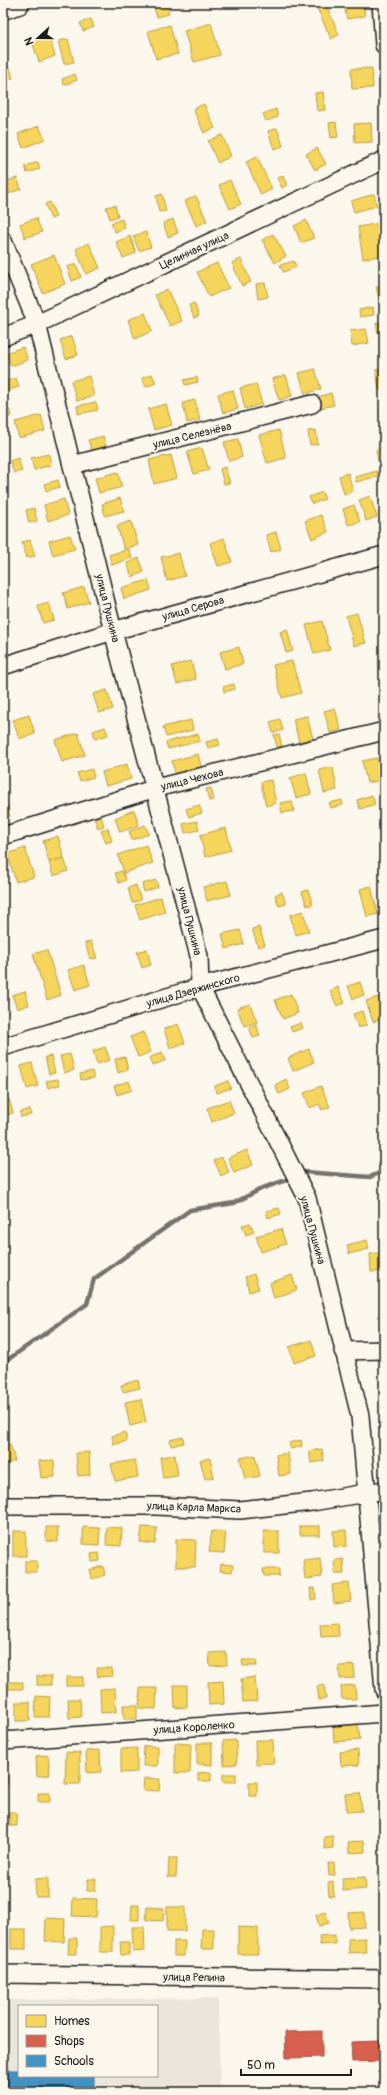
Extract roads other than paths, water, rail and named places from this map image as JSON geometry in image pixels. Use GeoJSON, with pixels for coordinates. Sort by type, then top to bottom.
{"type":"FeatureCollection","features":[{"type":"Feature","properties":{"kind":"main road"},"geometry":{"type":"LineString","coordinates":[[3,8],[18,3]]}},
{"type":"Feature","properties":{"kind":"street"},"geometry":{"type":"LineString","coordinates":[[381,3],[384,45]]}},
{"type":"Feature","properties":{"kind":"street","name":"Целинная улица"},"geometry":{"type":"LineString","coordinates":[[3,337],[36,324],[384,160]]}},
{"type":"Feature","properties":{"kind":"street","name":"улица Пушкина"},"geometry":{"type":"LineString","coordinates":[[3,240],[36,324],[113,631],[156,788],[199,956],[200,987],[307,1198],[360,1416],[384,1690]]}},
{"type":"Feature","properties":{"kind":"street","name":"улица Селезнёва"},"geometry":{"type":"LineString","coordinates":[[72,465],[312,404]]}},
{"type":"Feature","properties":{"kind":"street","name":"улица Серова"},"geometry":{"type":"LineString","coordinates":[[3,666],[113,631],[384,555]]}},
{"type":"Feature","properties":{"kind":"street","name":"улица Чехова"},"geometry":{"type":"LineString","coordinates":[[3,836],[156,788],[384,731]]}},
{"type":"Feature","properties":{"kind":"street","name":"улица Дзержинского"},"geometry":{"type":"LineString","coordinates":[[3,1047],[200,987],[384,939]]}},
{"type":"Feature","properties":{"kind":"street"},"geometry":{"type":"LineString","coordinates":[[343,1351],[384,1350]]}},
{"type":"Feature","properties":{"kind":"street","name":"улица Карла Маркса"},"geometry":{"type":"LineString","coordinates":[[3,1506],[156,1506],[240,1510],[312,1502],[384,1490]]}},
{"type":"Feature","properties":{"kind":"street","name":"улица Короленко"},"geometry":{"type":"LineString","coordinates":[[3,1741],[384,1713]]}},
{"type":"Feature","properties":{"kind":"street","name":"улица Репина"},"geometry":{"type":"LineString","coordinates":[[3,1974],[384,1979]]}},
{"type":"Feature","properties":{"kind":"waterway"},"geometry":{"type":"LineString","coordinates":[[304,1172],[370,1177],[384,1171]]}},
{"type":"Feature","properties":{"kind":"waterway"},"geometry":{"type":"LineString","coordinates":[[3,1363],[87,1304],[94,1279],[190,1210],[234,1203],[263,1188],[289,1179]]}}]}
